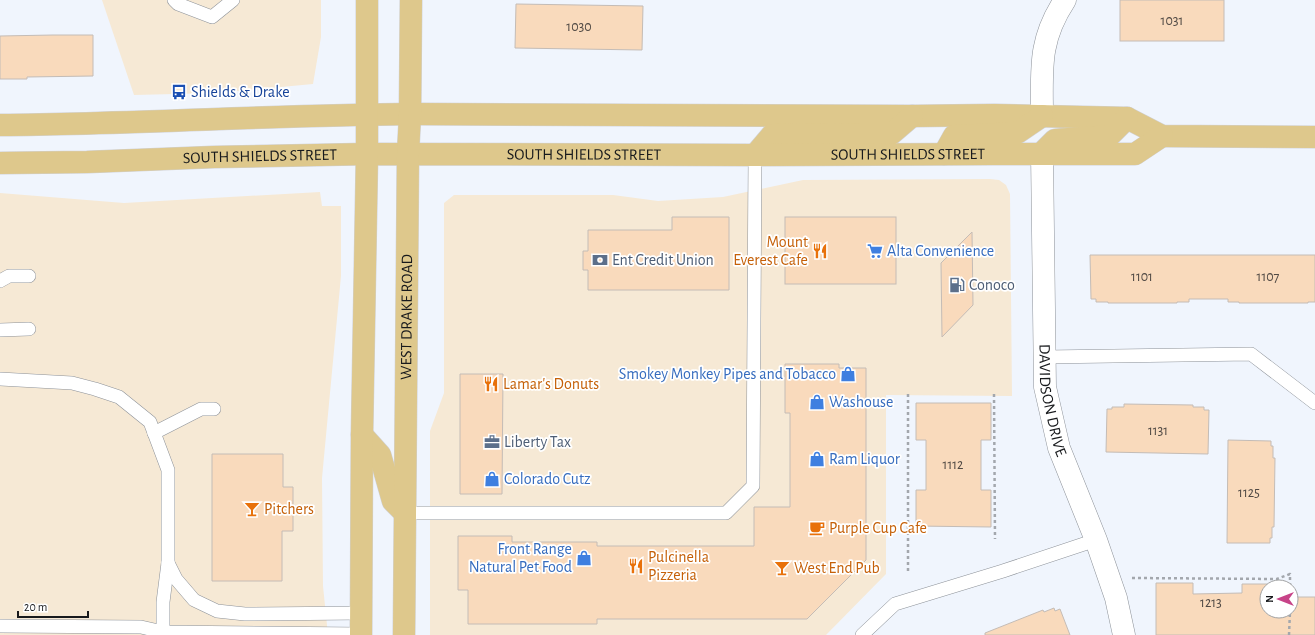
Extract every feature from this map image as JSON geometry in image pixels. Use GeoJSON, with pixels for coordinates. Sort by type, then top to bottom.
{"type":"FeatureCollection","features":[{"type":"Feature","properties":{"kind":"main road"},"geometry":{"type":"LineString","coordinates":[[366,629],[362,435],[367,154],[367,0]]}},
{"type":"Feature","properties":{"kind":"main road","name":"WEST DRAKE ROAD"},"geometry":{"type":"LineString","coordinates":[[404,635],[408,154],[410,114],[411,0]]}},
{"type":"Feature","properties":{"kind":"main road"},"geometry":{"type":"LineString","coordinates":[[0,125],[367,114],[1042,116],[1126,118],[1162,136],[1315,137]]}},
{"type":"Feature","properties":{"kind":"main road"},"geometry":{"type":"LineString","coordinates":[[755,155],[772,135],[891,134],[912,116]]}},
{"type":"Feature","properties":{"kind":"main road"},"geometry":{"type":"LineString","coordinates":[[944,154],[954,136],[1017,133],[1042,116]]}},
{"type":"Feature","properties":{"kind":"main road"},"geometry":{"type":"LineString","coordinates":[[1042,154],[1055,140],[1109,136],[1126,118]]}},
{"type":"Feature","properties":{"kind":"main road"},"geometry":{"type":"LineString","coordinates":[[0,139],[50,137],[69,124]]}},
{"type":"Feature","properties":{"kind":"main road","name":"SOUTH SHIELDS STREET"},"geometry":{"type":"LineString","coordinates":[[0,163],[367,154],[1135,154],[1162,136]]}},
{"type":"Feature","properties":{"kind":"main road"},"geometry":{"type":"LineString","coordinates":[[362,435],[380,455],[393,501],[405,512]]}},
{"type":"Feature","properties":{"kind":"street"},"geometry":{"type":"LineString","coordinates":[[1042,116],[1042,60],[1046,36],[1055,15],[1065,0]]}},
{"type":"Feature","properties":{"kind":"street","name":"DAVIDSON DRIVE"},"geometry":{"type":"LineString","coordinates":[[1042,154],[1046,387],[1059,448],[1096,540],[1116,598],[1124,635]]}},
{"type":"Feature","properties":{"kind":"lane"},"geometry":{"type":"LineString","coordinates":[[174,0],[178,4],[212,17],[233,0]]}},
{"type":"Feature","properties":{"kind":"lane"},"geometry":{"type":"LineString","coordinates":[[405,512],[726,513],[753,486],[755,155]]}},
{"type":"Feature","properties":{"kind":"lane"},"geometry":{"type":"LineString","coordinates":[[0,281],[8,276],[29,276]]}},
{"type":"Feature","properties":{"kind":"lane"},"geometry":{"type":"LineString","coordinates":[[0,330],[29,329]]}},
{"type":"Feature","properties":{"kind":"lane"},"geometry":{"type":"LineString","coordinates":[[1045,357],[1251,354],[1315,403]]}},
{"type":"Feature","properties":{"kind":"lane"},"geometry":{"type":"LineString","coordinates":[[0,379],[72,383],[95,389],[119,397],[150,422],[168,470],[168,564],[163,602],[163,634]]}},
{"type":"Feature","properties":{"kind":"lane"},"geometry":{"type":"LineString","coordinates":[[154,433],[201,409],[214,409]]}},
{"type":"Feature","properties":{"kind":"lane"},"geometry":{"type":"LineString","coordinates":[[862,635],[895,604],[1003,571],[1096,540]]}},
{"type":"Feature","properties":{"kind":"lane"},"geometry":{"type":"LineString","coordinates":[[168,564],[176,579],[194,600],[217,612],[366,629]]}},
{"type":"Feature","properties":{"kind":"lane"},"geometry":{"type":"LineString","coordinates":[[0,626],[141,627],[163,634],[366,629]]}},
{"type":"Feature","properties":{"kind":"path"},"geometry":{"type":"LineString","coordinates":[[908,394],[908,571]]}},
{"type":"Feature","properties":{"kind":"path"},"geometry":{"type":"LineString","coordinates":[[994,394],[995,539]]}},
{"type":"Feature","properties":{"kind":"path"},"geometry":{"type":"LineString","coordinates":[[1126,578],[1277,579],[1290,574],[1290,579]]}},
{"type":"Feature","properties":{"kind":"path"},"geometry":{"type":"LineString","coordinates":[[1289,635],[1290,619]]}},
{"type":"Feature","properties":{"kind":"shaded area"},"geometry":{"type":"Polygon","coordinates":[[[102,0],[321,0],[321,37],[313,84],[216,93],[134,95],[102,0]]]}},
{"type":"Feature","properties":{"kind":"shaded area"},"geometry":{"type":"Polygon","coordinates":[[[803,180],[999,180],[1006,185],[1010,194],[1012,396],[886,395],[886,574],[826,635],[430,635],[430,431],[444,393],[444,203],[454,195],[613,195],[658,201],[723,197],[803,180]]]}},
{"type":"Feature","properties":{"kind":"shaded area"},"geometry":{"type":"Polygon","coordinates":[[[320,192],[322,206],[341,206],[341,276],[322,478],[323,586],[328,635],[0,635],[0,193],[124,203],[320,192]]]}},
{"type":"Feature","properties":{"kind":"building"},"geometry":{"type":"Polygon","coordinates":[[[1120,0],[1224,0],[1224,41],[1120,41],[1120,0]]]}},
{"type":"Feature","properties":{"kind":"building"},"geometry":{"type":"Polygon","coordinates":[[[516,4],[643,6],[642,50],[515,48],[516,4]]]}},
{"type":"Feature","properties":{"kind":"building"},"geometry":{"type":"Polygon","coordinates":[[[93,35],[93,76],[0,79],[0,36],[93,35]]]}},
{"type":"Feature","properties":{"kind":"building"},"geometry":{"type":"Polygon","coordinates":[[[672,217],[729,217],[729,290],[588,290],[588,270],[583,270],[583,251],[588,251],[588,230],[672,230],[672,217]]]}},
{"type":"Feature","properties":{"kind":"building","name":"Mount Everest Cafe"},"geometry":{"type":"Polygon","coordinates":[[[785,217],[896,217],[896,284],[785,284],[785,217]]]}},
{"type":"Feature","properties":{"kind":"building"},"geometry":{"type":"Polygon","coordinates":[[[972,232],[973,305],[942,337],[941,263],[972,232]]]}},
{"type":"Feature","properties":{"kind":"building"},"geometry":{"type":"Polygon","coordinates":[[[1090,255],[1315,255],[1315,302],[1239,303],[1228,302],[1228,299],[1189,299],[1189,302],[1177,303],[1096,302],[1096,299],[1091,299],[1090,255]]]}},
{"type":"Feature","properties":{"kind":"building"},"geometry":{"type":"Polygon","coordinates":[[[785,364],[839,364],[839,368],[866,368],[866,560],[807,619],[597,619],[597,624],[468,624],[468,590],[458,590],[458,536],[512,536],[512,542],[597,542],[597,546],[754,546],[754,507],[790,507],[790,413],[785,413],[785,364]]]}},
{"type":"Feature","properties":{"kind":"building"},"geometry":{"type":"Polygon","coordinates":[[[460,374],[503,374],[502,494],[460,494],[460,374]]]}},
{"type":"Feature","properties":{"kind":"building"},"geometry":{"type":"Polygon","coordinates":[[[916,403],[991,403],[991,440],[981,440],[981,490],[991,490],[991,527],[916,526],[916,490],[926,490],[926,440],[916,440],[916,403]]]}},
{"type":"Feature","properties":{"kind":"building"},"geometry":{"type":"Polygon","coordinates":[[[1124,404],[1193,405],[1193,407],[1204,407],[1204,410],[1209,410],[1208,454],[1106,452],[1107,409],[1112,409],[1112,407],[1124,407],[1124,404]]]}},
{"type":"Feature","properties":{"kind":"building"},"geometry":{"type":"Polygon","coordinates":[[[1228,440],[1271,441],[1271,446],[1273,446],[1273,458],[1275,458],[1274,527],[1272,527],[1272,538],[1270,538],[1270,543],[1227,543],[1228,440]]]}},
{"type":"Feature","properties":{"kind":"building","name":"Pitchers"},"geometry":{"type":"Polygon","coordinates":[[[212,454],[283,454],[283,487],[293,487],[293,531],[282,531],[282,581],[212,581],[212,454]]]}},
{"type":"Feature","properties":{"kind":"building"},"geometry":{"type":"Polygon","coordinates":[[[1156,583],[1193,583],[1193,594],[1242,593],[1242,584],[1259,584],[1259,619],[1299,619],[1299,597],[1315,597],[1315,635],[1156,635],[1156,583]]]}},
{"type":"Feature","properties":{"kind":"building"},"geometry":{"type":"Polygon","coordinates":[[[1054,608],[1055,611],[1060,609],[1070,635],[985,635],[985,633],[1043,610],[1044,612],[1054,608]]]}},
{"type":"Feature","properties":{"kind":"place","name":"Shields & Drake"},"geometry":{"type":"Point","coordinates":[179,92]}},
{"type":"Feature","properties":{"kind":"place","name":"Mount Everest Cafe"},"geometry":{"type":"Point","coordinates":[820,251]}},
{"type":"Feature","properties":{"kind":"place","name":"Alta Convenience"},"geometry":{"type":"Point","coordinates":[875,251]}},
{"type":"Feature","properties":{"kind":"place","name":"Ent Credit Union"},"geometry":{"type":"Point","coordinates":[600,260]}},
{"type":"Feature","properties":{"kind":"place","name":"Conoco"},"geometry":{"type":"Point","coordinates":[957,285]}},
{"type":"Feature","properties":{"kind":"place","name":"Smokey Monkey Pipes and Tobacco"},"geometry":{"type":"Point","coordinates":[848,374]}},
{"type":"Feature","properties":{"kind":"place","name":"Lamar's Donuts"},"geometry":{"type":"Point","coordinates":[491,384]}},
{"type":"Feature","properties":{"kind":"place","name":"Washouse"},"geometry":{"type":"Point","coordinates":[817,402]}},
{"type":"Feature","properties":{"kind":"place","name":"Liberty Tax"},"geometry":{"type":"Point","coordinates":[492,442]}},
{"type":"Feature","properties":{"kind":"place","name":"Ram Liquor"},"geometry":{"type":"Point","coordinates":[817,459]}},
{"type":"Feature","properties":{"kind":"place","name":"Colorado Cutz"},"geometry":{"type":"Point","coordinates":[492,479]}},
{"type":"Feature","properties":{"kind":"place","name":"Pitchers"},"geometry":{"type":"Point","coordinates":[252,509]}},
{"type":"Feature","properties":{"kind":"place","name":"Purple Cup Cafe"},"geometry":{"type":"Point","coordinates":[817,528]}},
{"type":"Feature","properties":{"kind":"place","name":"Front Range Natural Pet Food"},"geometry":{"type":"Point","coordinates":[584,558]}},
{"type":"Feature","properties":{"kind":"place","name":"Pulcinella Pizzeria"},"geometry":{"type":"Point","coordinates":[636,566]}},
{"type":"Feature","properties":{"kind":"place","name":"West End Pub"},"geometry":{"type":"Point","coordinates":[782,568]}}]}
